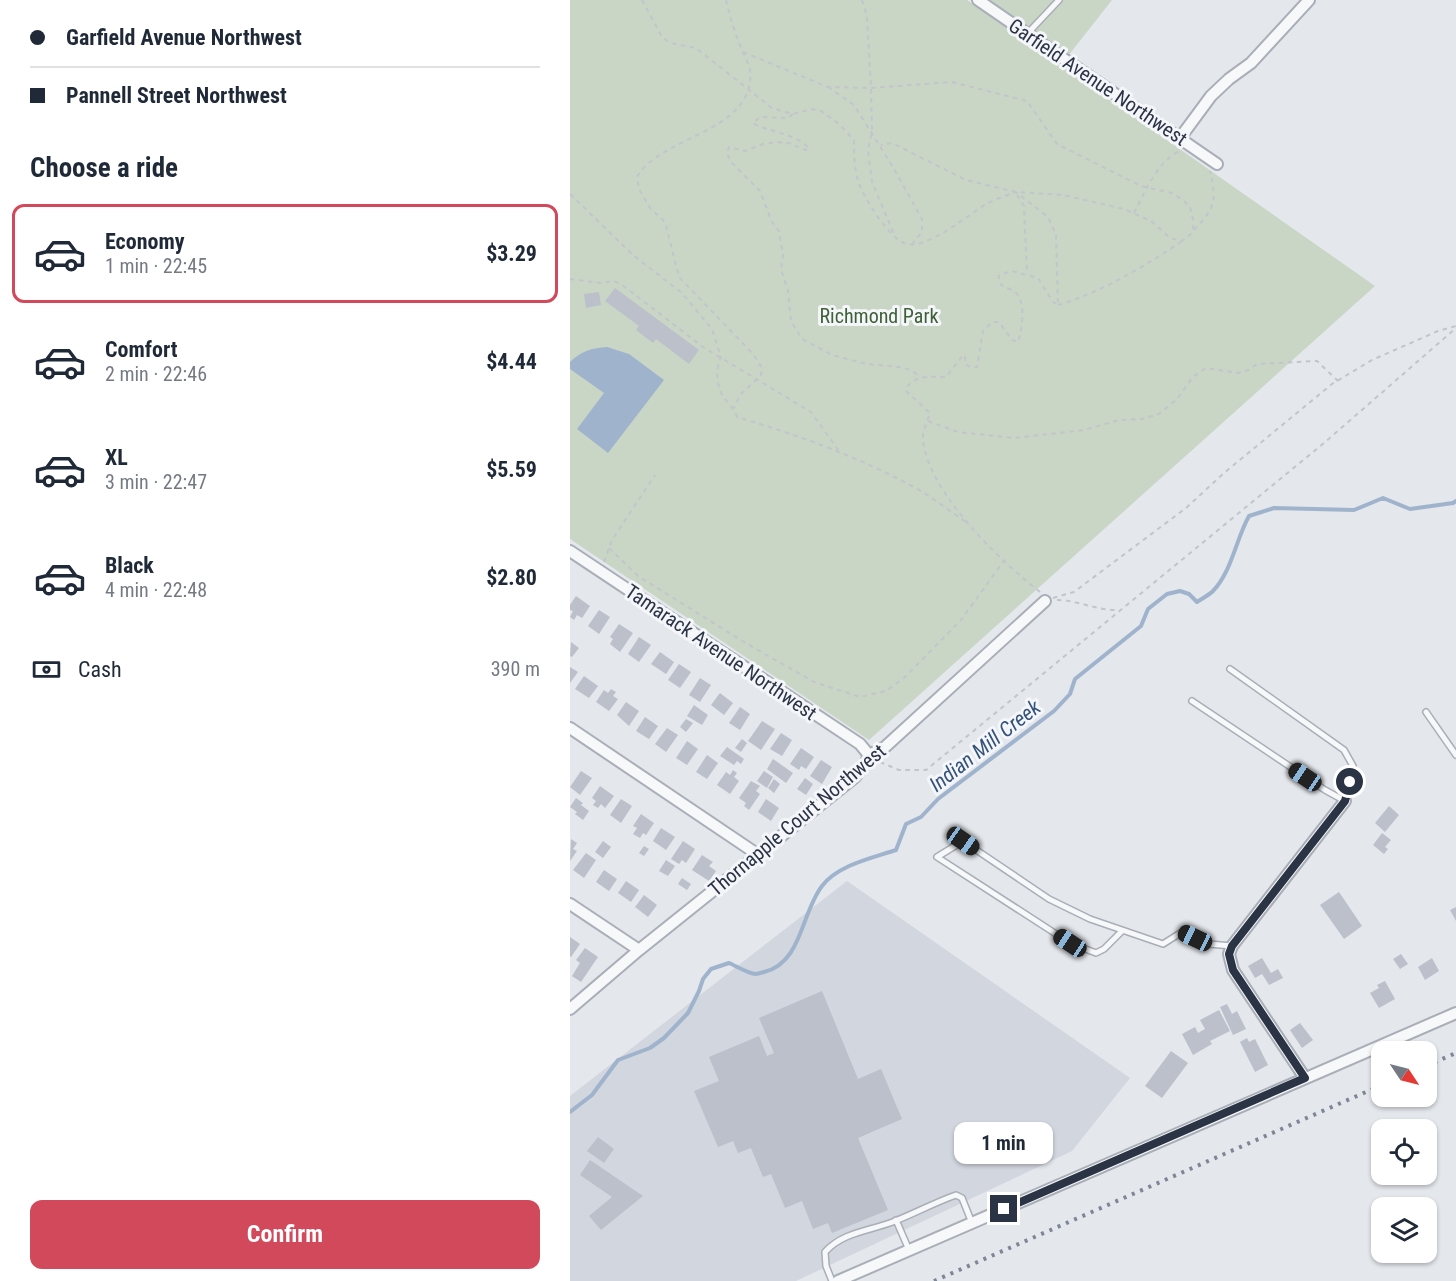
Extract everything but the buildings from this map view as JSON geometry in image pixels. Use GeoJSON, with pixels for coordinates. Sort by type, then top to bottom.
{"type":"FeatureCollection","features":[{"type":"Feature","properties":{"kind":"street","name":"Garfield Avenue Northwest"},"geometry":{"type":"LineString","coordinates":[[978,0],[1217,164]]}},
{"type":"Feature","properties":{"kind":"street"},"geometry":{"type":"LineString","coordinates":[[1180,138],[1211,96],[1251,63],[1309,0]]}},
{"type":"Feature","properties":{"kind":"street","name":"Tamarack Avenue Northwest"},"geometry":{"type":"LineString","coordinates":[[570,551],[860,744],[869,755]]}},
{"type":"Feature","properties":{"kind":"street","name":"Thornapple Court Northwest"},"geometry":{"type":"LineString","coordinates":[[570,1009],[639,950],[855,777],[869,755],[885,747],[1047,600]]}},
{"type":"Feature","properties":{"kind":"street"},"geometry":{"type":"LineString","coordinates":[[570,728],[757,854]]}},
{"type":"Feature","properties":{"kind":"street"},"geometry":{"type":"LineString","coordinates":[[1305,1078],[1233,970],[1229,954],[1232,946],[1345,801]]}},
{"type":"Feature","properties":{"kind":"street"},"geometry":{"type":"LineString","coordinates":[[570,904],[639,950]]}},
{"type":"Feature","properties":{"kind":"street"},"geometry":{"type":"LineString","coordinates":[[838,1281],[1456,1013]]}},
{"type":"Feature","properties":{"kind":"lane"},"geometry":{"type":"LineString","coordinates":[[1027,34],[1059,0]]}},
{"type":"Feature","properties":{"kind":"lane"},"geometry":{"type":"LineString","coordinates":[[1192,701],[1345,801],[1353,766],[1344,750],[1230,669]]}},
{"type":"Feature","properties":{"kind":"lane"},"geometry":{"type":"LineString","coordinates":[[1426,712],[1456,755]]}},
{"type":"Feature","properties":{"kind":"lane"},"geometry":{"type":"LineString","coordinates":[[1122,931],[1104,949],[1096,953],[1079,947],[937,857],[963,841],[1049,899],[1122,931],[1163,944],[1182,932],[1209,944],[1232,946]]}},
{"type":"Feature","properties":{"kind":"lane"},"geometry":{"type":"LineString","coordinates":[[832,1281],[826,1266],[825,1252],[856,1232],[896,1220],[956,1195],[962,1198],[972,1223]]}},
{"type":"Feature","properties":{"kind":"lane"},"geometry":{"type":"LineString","coordinates":[[896,1220],[909,1250]]}},
{"type":"Feature","properties":{"kind":"path"},"geometry":{"type":"LineString","coordinates":[[642,0],[662,37],[670,43],[696,48],[772,108],[793,114]]}},
{"type":"Feature","properties":{"kind":"path"},"geometry":{"type":"LineString","coordinates":[[726,0],[750,68],[748,90],[737,108],[719,125],[659,154],[643,166],[637,177],[639,189],[650,208],[665,222],[679,277],[753,354],[762,369],[757,379],[740,395],[734,408]]}},
{"type":"Feature","properties":{"kind":"path"},"geometry":{"type":"LineString","coordinates":[[862,0],[867,16],[871,88],[872,131],[868,150],[872,182],[895,237]]}},
{"type":"Feature","properties":{"kind":"path"},"geometry":{"type":"LineString","coordinates":[[743,52],[828,87],[854,105],[881,145],[922,219],[922,232],[914,243]]}},
{"type":"Feature","properties":{"kind":"path"},"geometry":{"type":"LineString","coordinates":[[828,87],[871,88],[952,82],[1027,101],[1057,144],[1147,187],[1172,193],[1190,207],[1194,223],[1192,232]]}},
{"type":"Feature","properties":{"kind":"path"},"geometry":{"type":"LineString","coordinates":[[920,377],[911,370],[867,364],[832,355],[802,339],[791,321],[788,291],[781,269],[783,248],[779,231],[772,222],[760,191],[731,162],[727,153],[729,147],[746,150],[769,142],[789,143],[805,150],[808,149],[801,141],[753,123],[760,117],[788,118],[793,114],[812,109],[821,111],[839,123],[854,140],[854,170],[861,192],[895,237],[906,244],[920,243],[951,228],[987,204],[1016,192]]}},
{"type":"Feature","properties":{"kind":"path"},"geometry":{"type":"LineString","coordinates":[[881,145],[892,143],[966,180],[1016,192],[1063,195],[1124,208],[1150,221],[1170,238],[1182,242]]}},
{"type":"Feature","properties":{"kind":"path"},"geometry":{"type":"LineString","coordinates":[[1134,213],[1147,187],[1169,157],[1190,145]]}},
{"type":"Feature","properties":{"kind":"path"},"geometry":{"type":"LineString","coordinates":[[1119,610],[1103,610],[1077,602],[1047,600],[1003,562],[969,524],[938,480],[926,457],[923,437],[930,413],[907,392],[906,388],[911,381],[920,377],[946,377],[963,355],[965,364],[977,368],[983,331],[992,322],[999,322],[1012,340],[1018,342],[1022,331],[1020,302],[1017,294],[1000,286],[999,275],[1012,271],[1038,278],[1053,302],[1058,305],[1078,299],[1148,264],[1182,242],[1210,213],[1215,192],[1207,157]]}},
{"type":"Feature","properties":{"kind":"path"},"geometry":{"type":"LineString","coordinates":[[1016,192],[1024,206],[1027,274]]}},
{"type":"Feature","properties":{"kind":"path"},"geometry":{"type":"LineString","coordinates":[[1016,192],[1048,217],[1056,235],[1058,305]]}},
{"type":"Feature","properties":{"kind":"path"},"geometry":{"type":"LineString","coordinates":[[570,194],[633,255],[682,293],[712,329],[721,357],[717,368],[721,393],[734,408],[737,417],[839,451],[914,487],[969,524]]}},
{"type":"Feature","properties":{"kind":"path"},"geometry":{"type":"LineString","coordinates":[[570,279],[600,283],[613,281],[621,284],[703,347],[811,412],[839,451]]}},
{"type":"Feature","properties":{"kind":"path"},"geometry":{"type":"LineString","coordinates":[[1047,600],[1074,592],[1141,542],[1186,508],[1224,473],[1338,381],[1372,360],[1438,331],[1456,327]]}},
{"type":"Feature","properties":{"kind":"path"},"geometry":{"type":"LineString","coordinates":[[869,755],[899,770],[926,770],[1324,443],[1456,327]]}},
{"type":"Feature","properties":{"kind":"path"},"geometry":{"type":"LineString","coordinates":[[928,421],[958,432],[1014,438],[1084,430],[1119,420],[1142,419],[1159,414],[1177,399],[1193,376],[1206,368],[1238,373],[1249,370],[1257,364],[1317,361],[1338,381]]}},
{"type":"Feature","properties":{"kind":"path"},"geometry":{"type":"LineString","coordinates":[[598,570],[655,474]]}},
{"type":"Feature","properties":{"kind":"path"},"geometry":{"type":"LineString","coordinates":[[609,548],[638,576],[744,642],[814,682],[860,697],[886,691],[904,678],[961,620],[1003,562]]}},
{"type":"Feature","properties":{"kind":"shaded area"},"geometry":{"type":"Polygon","coordinates":[[[847,881],[1130,1078],[1072,1151],[796,1281],[570,1281],[570,1096],[847,881]]]}},
{"type":"Feature","properties":{"kind":"green space","name":"Richmond Park"},"geometry":{"type":"Polygon","coordinates":[[[570,0],[967,0],[1375,286],[869,740],[570,539],[570,0]]]}},
{"type":"Feature","properties":{"kind":"green space"},"geometry":{"type":"Polygon","coordinates":[[[990,0],[1112,0],[1068,56],[990,0]]]}},
{"type":"Feature","properties":{"kind":"water"},"geometry":{"type":"Polygon","coordinates":[[[607,347],[629,354],[664,380],[608,453],[577,429],[604,393],[570,369],[570,362],[578,355],[592,349],[607,347]]]}},
{"type":"Feature","properties":{"kind":"waterway","name":"Indian Mill Creek"},"geometry":{"type":"LineString","coordinates":[[570,1112],[592,1095],[618,1060],[650,1048],[664,1038],[688,1013],[703,979],[711,969],[729,963],[757,974],[777,967],[794,948],[815,897],[829,879],[846,867],[896,850],[906,824],[921,817],[938,799],[1054,711],[1070,694],[1075,679],[1141,626],[1148,609],[1167,594],[1180,591],[1189,594],[1197,602],[1211,592],[1225,574],[1249,516],[1274,508],[1354,510],[1383,498],[1410,509],[1456,501]]}},
{"type":"Feature","properties":{"kind":"railway"},"geometry":{"type":"LineString","coordinates":[[1437,1061],[1456,1053]]}},
{"type":"Feature","properties":{"kind":"railway"},"geometry":{"type":"LineString","coordinates":[[934,1281],[1371,1090]]}},
{"type":"Feature","properties":{"kind":"route"},"geometry":{"type":"LineString","coordinates":[[1004,1209],[1305,1078],[1233,970],[1229,954],[1232,946],[1345,801],[1350,782]]}}]}
